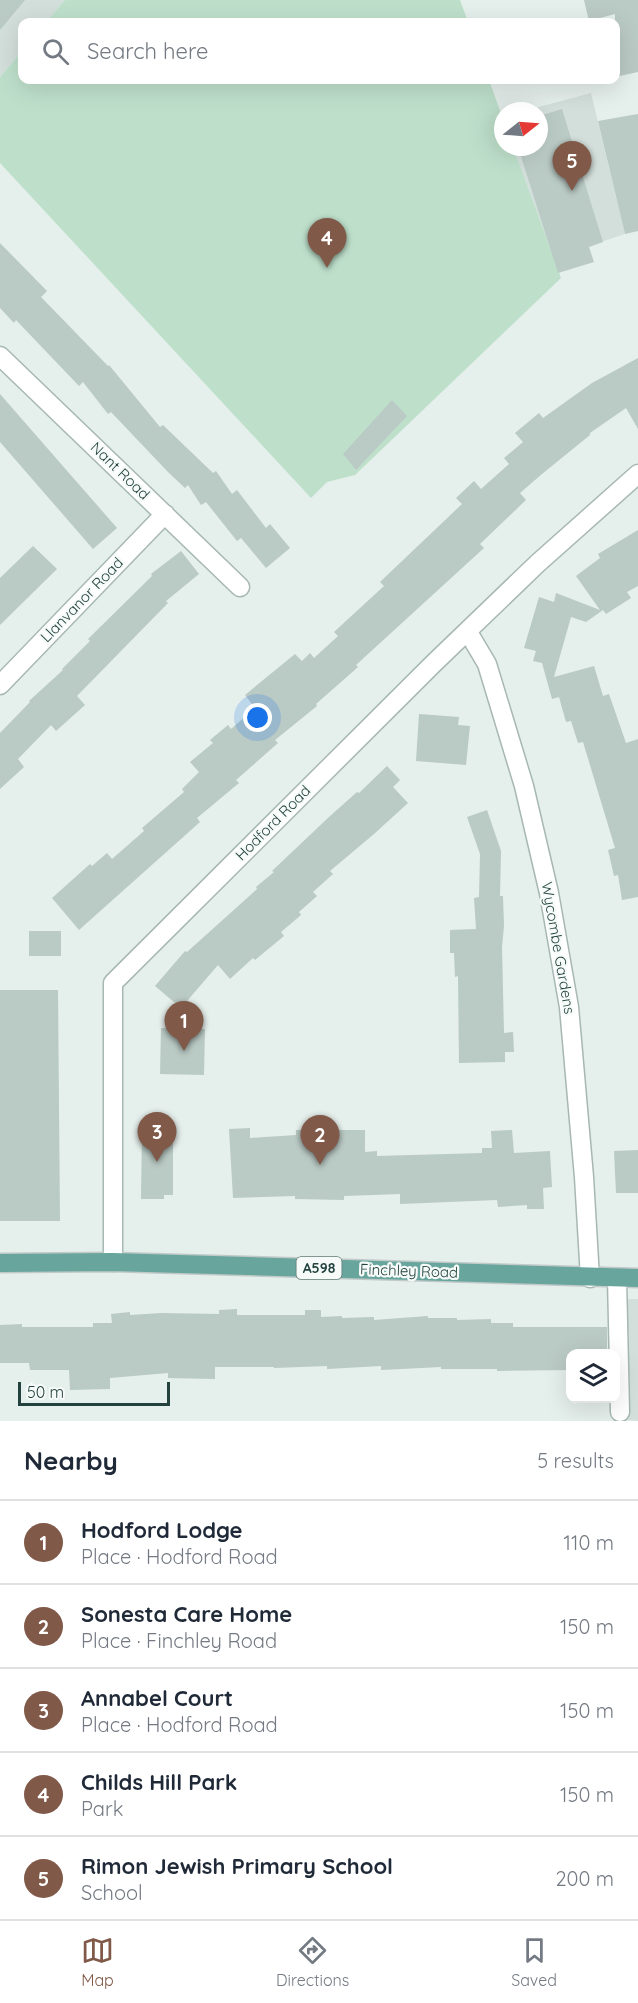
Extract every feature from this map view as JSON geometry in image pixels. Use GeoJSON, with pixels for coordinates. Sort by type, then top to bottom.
{"type":"FeatureCollection","features":[{"type":"Feature","properties":{"kind":"main road","name":"Finchley Road"},"geometry":{"type":"LineString","coordinates":[[0,1263],[113,1262],[638,1278]]}},
{"type":"Feature","properties":{"kind":"street","name":"Nant Road"},"geometry":{"type":"LineString","coordinates":[[0,356],[240,587]]}},
{"type":"Feature","properties":{"kind":"street","name":"Hodford Road"},"geometry":{"type":"LineString","coordinates":[[113,1262],[113,983],[434,663],[538,563],[638,474]]}},
{"type":"Feature","properties":{"kind":"street","name":"Llanvanor Road"},"geometry":{"type":"LineString","coordinates":[[0,685],[165,514]]}},
{"type":"Feature","properties":{"kind":"street","name":"Wycombe Gardens"},"geometry":{"type":"LineString","coordinates":[[468,632],[487,664],[524,786],[549,893],[569,1008],[584,1177],[590,1278]]}},
{"type":"Feature","properties":{"kind":"street"},"geometry":{"type":"LineString","coordinates":[[617,1278],[620,1412]]}},
{"type":"Feature","properties":{"kind":"shaded area"},"geometry":{"type":"Polygon","coordinates":[[[0,0],[65,0],[49,18],[18,18],[18,56],[0,77],[0,0]]]}},
{"type":"Feature","properties":{"kind":"shaded area"},"geometry":{"type":"Polygon","coordinates":[[[591,93],[625,234],[553,258],[516,156],[548,156],[548,105],[591,93]]]}},
{"type":"Feature","properties":{"kind":"shaded area"},"geometry":{"type":"Polygon","coordinates":[[[623,1299],[638,1299],[638,1421],[627,1420],[623,1299]]]}},
{"type":"Feature","properties":{"kind":"green space"},"geometry":{"type":"Polygon","coordinates":[[[65,0],[460,0],[467,18],[49,18],[65,0]]]}},
{"type":"Feature","properties":{"kind":"green space"},"geometry":{"type":"Polygon","coordinates":[[[18,56],[18,84],[490,84],[497,102],[494,102],[494,156],[516,156],[561,278],[355,475],[327,482],[311,498],[0,163],[0,77],[18,56]]]}},
{"type":"Feature","properties":{"kind":"building"},"geometry":{"type":"Polygon","coordinates":[[[0,0],[25,0],[0,30],[0,0]]]}},
{"type":"Feature","properties":{"kind":"building"},"geometry":{"type":"Polygon","coordinates":[[[584,0],[638,0],[638,72],[620,76],[620,18],[615,18],[615,14],[588,18],[584,0]]]}},
{"type":"Feature","properties":{"kind":"building"},"geometry":{"type":"Polygon","coordinates":[[[562,109],[603,242],[589,247],[594,262],[558,273],[521,156],[548,156],[548,113],[562,109]]]}},
{"type":"Feature","properties":{"kind":"building"},"geometry":{"type":"Polygon","coordinates":[[[638,114],[638,231],[625,234],[598,121],[638,114]]]}},
{"type":"Feature","properties":{"kind":"building"},"geometry":{"type":"Polygon","coordinates":[[[0,243],[47,291],[41,297],[109,365],[160,427],[163,425],[213,473],[216,471],[232,494],[237,490],[266,528],[270,524],[290,548],[266,568],[241,538],[237,541],[206,502],[201,505],[188,485],[185,488],[111,412],[108,414],[83,382],[79,386],[16,320],[14,323],[0,308],[0,243]]]}},
{"type":"Feature","properties":{"kind":"building"},"geometry":{"type":"Polygon","coordinates":[[[638,358],[638,429],[626,408],[590,433],[520,493],[526,500],[480,544],[484,548],[356,665],[358,667],[316,704],[317,706],[275,740],[278,743],[236,780],[239,783],[197,818],[200,822],[79,930],[52,898],[90,864],[92,866],[107,853],[112,859],[144,831],[142,828],[184,792],[182,789],[199,772],[190,762],[213,743],[210,740],[228,725],[231,729],[255,708],[245,695],[295,654],[302,661],[310,653],[314,658],[338,636],[334,632],[384,586],[380,582],[462,504],[456,498],[474,481],[481,489],[509,464],[504,458],[523,442],[515,433],[539,413],[543,418],[592,383],[638,358]]]}},
{"type":"Feature","properties":{"kind":"building"},"geometry":{"type":"Polygon","coordinates":[[[0,394],[117,528],[93,549],[0,442],[0,394]]]}},
{"type":"Feature","properties":{"kind":"building"},"geometry":{"type":"Polygon","coordinates":[[[392,400],[407,416],[356,470],[343,454],[392,400]]]}},
{"type":"Feature","properties":{"kind":"building"},"geometry":{"type":"Polygon","coordinates":[[[638,530],[638,586],[627,592],[631,598],[606,614],[603,610],[586,622],[571,617],[554,677],[594,666],[603,696],[609,694],[626,743],[638,739],[638,897],[622,900],[618,875],[614,876],[608,850],[615,848],[583,742],[578,743],[571,721],[566,722],[559,697],[552,699],[542,663],[533,661],[536,651],[524,648],[539,597],[554,602],[556,593],[600,610],[576,576],[600,558],[598,554],[638,530]]]}},
{"type":"Feature","properties":{"kind":"building"},"geometry":{"type":"Polygon","coordinates":[[[33,546],[57,569],[0,625],[0,578],[33,546]]]}},
{"type":"Feature","properties":{"kind":"building"},"geometry":{"type":"Polygon","coordinates":[[[181,551],[199,574],[166,601],[168,603],[77,696],[85,705],[56,731],[51,725],[18,759],[24,767],[0,789],[0,733],[29,701],[63,670],[90,641],[88,639],[152,576],[151,574],[181,551]]]}},
{"type":"Feature","properties":{"kind":"building"},"geometry":{"type":"Polygon","coordinates":[[[419,714],[459,717],[458,725],[470,726],[466,765],[416,761],[419,714]]]}},
{"type":"Feature","properties":{"kind":"building"},"geometry":{"type":"Polygon","coordinates":[[[387,766],[400,780],[393,787],[408,803],[330,871],[333,874],[313,892],[317,896],[299,912],[301,915],[281,932],[284,936],[255,960],[253,958],[230,979],[218,965],[181,1008],[155,986],[185,951],[187,952],[257,889],[256,887],[274,872],[272,871],[329,817],[387,766]]]}},
{"type":"Feature","properties":{"kind":"building"},"geometry":{"type":"Polygon","coordinates":[[[487,810],[501,851],[504,1033],[513,1032],[514,1052],[505,1052],[505,1062],[459,1063],[458,976],[455,977],[454,953],[450,953],[450,930],[476,929],[474,898],[479,897],[480,854],[467,817],[487,810]]]}},
{"type":"Feature","properties":{"kind":"building"},"geometry":{"type":"Polygon","coordinates":[[[29,931],[61,931],[61,956],[29,956],[29,931]]]}},
{"type":"Feature","properties":{"kind":"building"},"geometry":{"type":"Polygon","coordinates":[[[0,990],[58,990],[60,1221],[0,1221],[0,990]]]}},
{"type":"Feature","properties":{"kind":"building"},"geometry":{"type":"Polygon","coordinates":[[[161,1028],[205,1029],[204,1075],[160,1074],[161,1028]]]}},
{"type":"Feature","properties":{"kind":"building"},"geometry":{"type":"Polygon","coordinates":[[[142,1128],[173,1129],[173,1195],[164,1195],[164,1199],[141,1199],[142,1128]]]}},
{"type":"Feature","properties":{"kind":"building"},"geometry":{"type":"Polygon","coordinates":[[[250,1128],[250,1138],[296,1135],[296,1130],[365,1130],[365,1152],[377,1151],[377,1156],[482,1153],[482,1148],[492,1148],[491,1131],[512,1130],[514,1153],[550,1151],[552,1187],[543,1188],[544,1209],[527,1209],[527,1205],[498,1207],[497,1200],[400,1204],[400,1194],[344,1196],[344,1200],[295,1199],[295,1196],[233,1198],[229,1129],[250,1128]]]}},
{"type":"Feature","properties":{"kind":"building"},"geometry":{"type":"Polygon","coordinates":[[[638,1150],[638,1193],[616,1193],[614,1151],[638,1150]]]}},
{"type":"Feature","properties":{"kind":"building"},"geometry":{"type":"Polygon","coordinates":[[[237,1309],[237,1315],[305,1315],[305,1310],[321,1310],[321,1317],[374,1317],[374,1320],[428,1316],[428,1318],[457,1318],[457,1320],[491,1319],[491,1323],[513,1323],[513,1327],[607,1327],[607,1349],[566,1349],[566,1370],[497,1371],[497,1369],[441,1369],[441,1367],[381,1370],[381,1366],[327,1369],[327,1366],[215,1367],[215,1379],[168,1378],[168,1373],[110,1378],[110,1389],[70,1390],[69,1370],[30,1370],[29,1363],[0,1363],[0,1325],[93,1327],[93,1323],[112,1323],[111,1314],[130,1312],[130,1315],[219,1314],[219,1310],[237,1309]]]}},
{"type":"Feature","properties":{"kind":"place","name":"Rimon Jewish Primary School"},"geometry":{"type":"Point","coordinates":[572,191]}},
{"type":"Feature","properties":{"kind":"place","name":"Childs Hill Park"},"geometry":{"type":"Point","coordinates":[327,268]}},
{"type":"Feature","properties":{"kind":"place","name":"Hodford Lodge"},"geometry":{"type":"Point","coordinates":[184,1051]}},
{"type":"Feature","properties":{"kind":"place","name":"Annabel Court"},"geometry":{"type":"Point","coordinates":[157,1162]}},
{"type":"Feature","properties":{"kind":"place","name":"Sonesta Care Home"},"geometry":{"type":"Point","coordinates":[320,1165]}}]}
